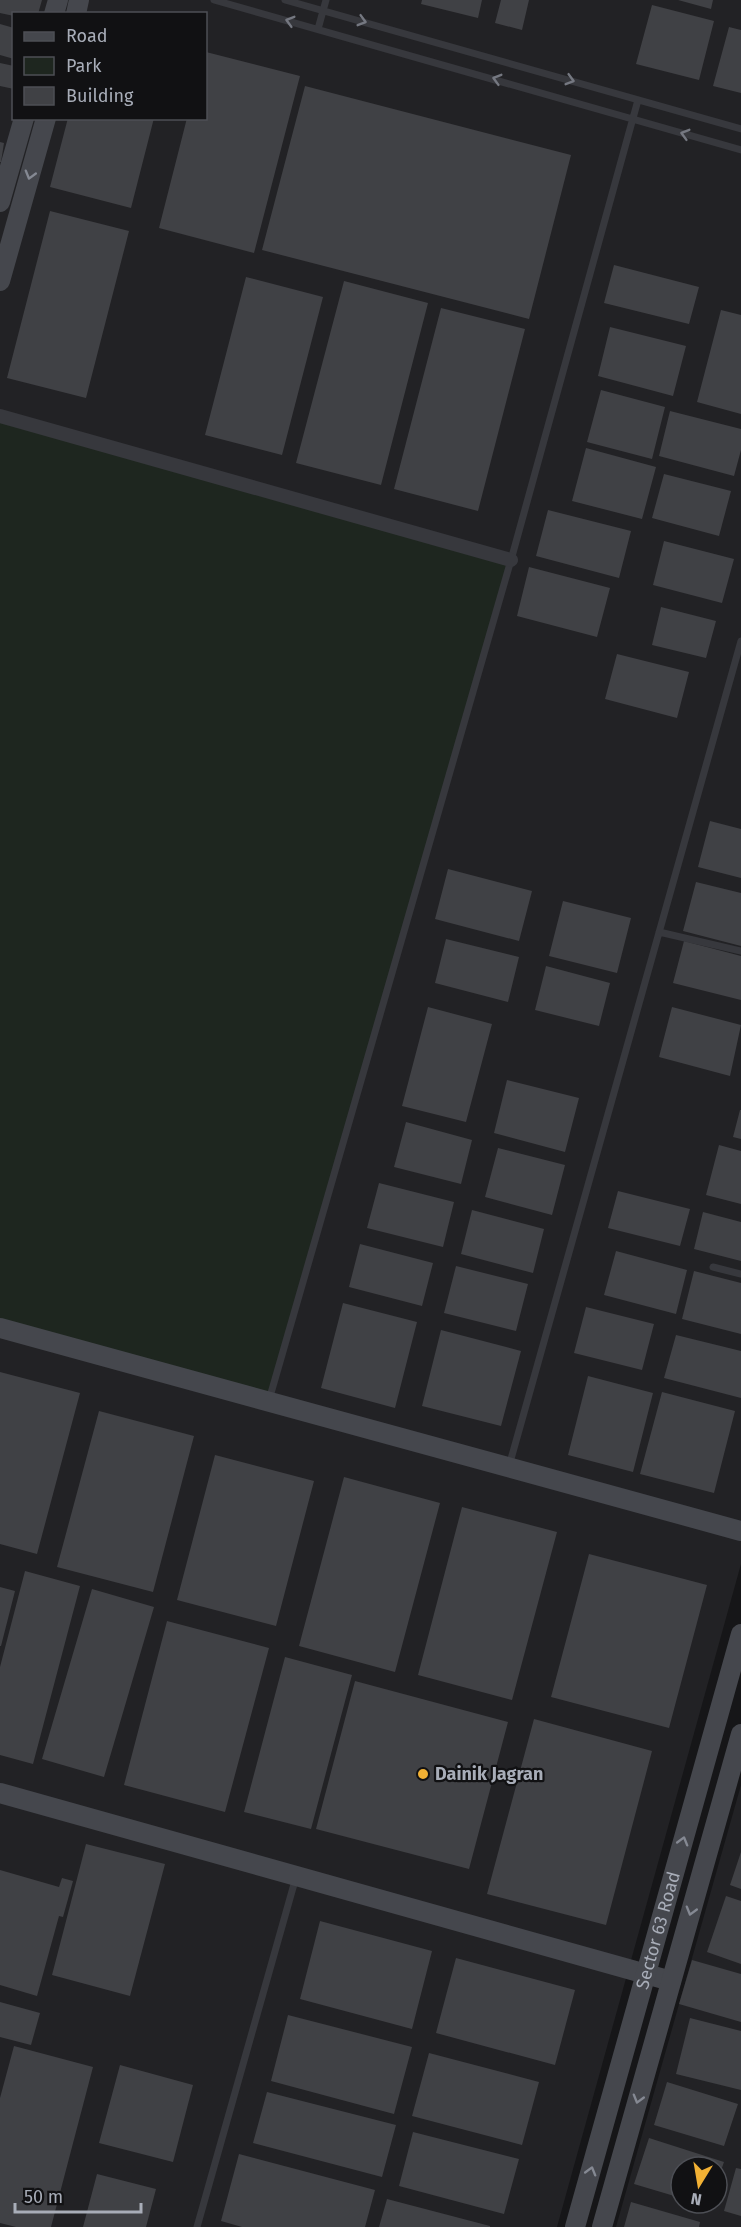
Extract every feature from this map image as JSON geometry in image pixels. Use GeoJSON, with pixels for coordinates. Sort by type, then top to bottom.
{"type":"FeatureCollection","features":[{"type":"Feature","properties":{"kind":"street"},"geometry":{"type":"LineString","coordinates":[[0,202],[23,120]]}},
{"type":"Feature","properties":{"kind":"street"},"geometry":{"type":"LineString","coordinates":[[0,281],[45,120]]}},
{"type":"Feature","properties":{"kind":"street"},"geometry":{"type":"LineString","coordinates":[[0,416],[511,560]]}},
{"type":"Feature","properties":{"kind":"street"},"geometry":{"type":"LineString","coordinates":[[0,1328],[741,1531]]}},
{"type":"Feature","properties":{"kind":"street","name":"Sector 63 Road"},"geometry":{"type":"LineString","coordinates":[[575,2227],[741,1634]]}},
{"type":"Feature","properties":{"kind":"street","name":"Sector 63 Road"},"geometry":{"type":"LineString","coordinates":[[602,2227],[741,1734]]}},
{"type":"Feature","properties":{"kind":"street"},"geometry":{"type":"LineString","coordinates":[[0,1793],[671,1981]]}},
{"type":"Feature","properties":{"kind":"lane"},"geometry":{"type":"LineString","coordinates":[[214,0],[741,150]]}},
{"type":"Feature","properties":{"kind":"lane"},"geometry":{"type":"LineString","coordinates":[[285,0],[741,129]]}},
{"type":"Feature","properties":{"kind":"lane"},"geometry":{"type":"LineString","coordinates":[[318,29],[326,0]]}},
{"type":"Feature","properties":{"kind":"lane"},"geometry":{"type":"LineString","coordinates":[[268,1402],[511,560],[638,100]]}},
{"type":"Feature","properties":{"kind":"lane"},"geometry":{"type":"LineString","coordinates":[[508,1468],[741,641]]}},
{"type":"Feature","properties":{"kind":"lane"},"geometry":{"type":"LineString","coordinates":[[659,932],[741,951]]}},
{"type":"Feature","properties":{"kind":"lane"},"geometry":{"type":"LineString","coordinates":[[713,1267],[741,1274]]}},
{"type":"Feature","properties":{"kind":"lane"},"geometry":{"type":"LineString","coordinates":[[198,2227],[297,1877]]}},
{"type":"Feature","properties":{"kind":"shaded area"},"geometry":{"type":"Polygon","coordinates":[[[0,0],[741,0],[741,1564],[557,2227],[0,2227],[0,0]]]}},
{"type":"Feature","properties":{"kind":"shaded area"},"geometry":{"type":"Polygon","coordinates":[[[741,1785],[741,2227],[616,2227],[741,1785]]]}},
{"type":"Feature","properties":{"kind":"green space"},"geometry":{"type":"Polygon","coordinates":[[[0,416],[511,560],[268,1402],[0,1328],[0,416]]]}},
{"type":"Feature","properties":{"kind":"building"},"geometry":{"type":"Polygon","coordinates":[[[0,0],[42,0],[39,12],[12,12],[12,16],[0,13],[0,0]]]}},
{"type":"Feature","properties":{"kind":"building"},"geometry":{"type":"Polygon","coordinates":[[[422,0],[482,0],[478,18],[421,4],[422,0]]]}},
{"type":"Feature","properties":{"kind":"building"},"geometry":{"type":"Polygon","coordinates":[[[501,0],[529,0],[522,30],[495,23],[501,0]]]}},
{"type":"Feature","properties":{"kind":"building"},"geometry":{"type":"Polygon","coordinates":[[[678,0],[713,0],[711,9],[678,0]]]}},
{"type":"Feature","properties":{"kind":"building"},"geometry":{"type":"Polygon","coordinates":[[[652,5],[714,21],[699,80],[636,64],[652,5]]]}},
{"type":"Feature","properties":{"kind":"building"},"geometry":{"type":"Polygon","coordinates":[[[0,24],[12,27],[12,58],[0,55],[0,24]]]}},
{"type":"Feature","properties":{"kind":"building"},"geometry":{"type":"Polygon","coordinates":[[[729,27],[741,30],[741,93],[713,86],[729,27]]]}},
{"type":"Feature","properties":{"kind":"building"},"geometry":{"type":"Polygon","coordinates":[[[207,52],[300,76],[254,253],[159,228],[186,120],[207,120],[207,52]]]}},
{"type":"Feature","properties":{"kind":"building"},"geometry":{"type":"Polygon","coordinates":[[[0,63],[12,66],[12,89],[0,86],[0,63]]]}},
{"type":"Feature","properties":{"kind":"building"},"geometry":{"type":"Polygon","coordinates":[[[305,86],[571,155],[529,319],[262,250],[305,86]]]}},
{"type":"Feature","properties":{"kind":"building"},"geometry":{"type":"Polygon","coordinates":[[[67,120],[153,120],[131,208],[50,187],[67,120]]]}},
{"type":"Feature","properties":{"kind":"building"},"geometry":{"type":"Polygon","coordinates":[[[0,142],[4,143],[1,162],[0,162],[0,142]]]}},
{"type":"Feature","properties":{"kind":"building"},"geometry":{"type":"Polygon","coordinates":[[[50,211],[129,231],[86,398],[7,378],[50,211]]]}},
{"type":"Feature","properties":{"kind":"building"},"geometry":{"type":"Polygon","coordinates":[[[614,265],[699,287],[689,324],[604,303],[614,265]]]}},
{"type":"Feature","properties":{"kind":"building"},"geometry":{"type":"Polygon","coordinates":[[[246,277],[323,297],[282,455],[205,435],[246,277]]]}},
{"type":"Feature","properties":{"kind":"building"},"geometry":{"type":"Polygon","coordinates":[[[344,281],[428,303],[381,485],[296,463],[344,281]]]}},
{"type":"Feature","properties":{"kind":"building"},"geometry":{"type":"Polygon","coordinates":[[[441,308],[525,329],[478,511],[394,489],[441,308]]]}},
{"type":"Feature","properties":{"kind":"building"},"geometry":{"type":"Polygon","coordinates":[[[721,310],[741,315],[741,414],[697,402],[721,310]]]}},
{"type":"Feature","properties":{"kind":"building"},"geometry":{"type":"Polygon","coordinates":[[[610,327],[686,346],[673,396],[598,376],[610,327]]]}},
{"type":"Feature","properties":{"kind":"building"},"geometry":{"type":"Polygon","coordinates":[[[601,390],[665,407],[652,459],[587,442],[601,390]]]}},
{"type":"Feature","properties":{"kind":"building"},"geometry":{"type":"Polygon","coordinates":[[[670,411],[741,429],[741,450],[734,476],[659,456],[670,411]]]}},
{"type":"Feature","properties":{"kind":"building"},"geometry":{"type":"Polygon","coordinates":[[[586,448],[656,467],[642,519],[572,501],[586,448]]]}},
{"type":"Feature","properties":{"kind":"building"},"geometry":{"type":"Polygon","coordinates":[[[664,474],[731,491],[719,536],[652,518],[664,474]]]}},
{"type":"Feature","properties":{"kind":"building"},"geometry":{"type":"Polygon","coordinates":[[[548,510],[631,531],[619,578],[536,556],[548,510]]]}},
{"type":"Feature","properties":{"kind":"building"},"geometry":{"type":"Polygon","coordinates":[[[664,541],[734,559],[722,603],[653,585],[664,541]]]}},
{"type":"Feature","properties":{"kind":"building"},"geometry":{"type":"Polygon","coordinates":[[[529,567],[610,588],[597,637],[517,616],[529,567]]]}},
{"type":"Feature","properties":{"kind":"building"},"geometry":{"type":"Polygon","coordinates":[[[661,607],[716,621],[706,658],[652,645],[661,607]]]}},
{"type":"Feature","properties":{"kind":"building"},"geometry":{"type":"Polygon","coordinates":[[[617,654],[689,672],[677,718],[605,699],[617,654]]]}},
{"type":"Feature","properties":{"kind":"building"},"geometry":{"type":"Polygon","coordinates":[[[710,821],[741,829],[741,878],[698,867],[710,821]]]}},
{"type":"Feature","properties":{"kind":"building"},"geometry":{"type":"Polygon","coordinates":[[[448,869],[532,891],[519,941],[435,919],[448,869]]]}},
{"type":"Feature","properties":{"kind":"building"},"geometry":{"type":"Polygon","coordinates":[[[696,882],[741,893],[741,946],[683,931],[696,882]]]}},
{"type":"Feature","properties":{"kind":"building"},"geometry":{"type":"Polygon","coordinates":[[[563,901],[631,918],[617,973],[549,956],[563,901]]]}},
{"type":"Feature","properties":{"kind":"building"},"geometry":{"type":"Polygon","coordinates":[[[446,939],[519,957],[508,1002],[435,983],[446,939]]]}},
{"type":"Feature","properties":{"kind":"building"},"geometry":{"type":"Polygon","coordinates":[[[684,941],[741,956],[741,1000],[673,983],[684,941]]]}},
{"type":"Feature","properties":{"kind":"building"},"geometry":{"type":"Polygon","coordinates":[[[546,966],[610,983],[599,1026],[535,1010],[546,966]]]}},
{"type":"Feature","properties":{"kind":"building"},"geometry":{"type":"Polygon","coordinates":[[[428,1007],[492,1024],[466,1122],[402,1106],[428,1007]]]}},
{"type":"Feature","properties":{"kind":"building"},"geometry":{"type":"Polygon","coordinates":[[[672,1007],[741,1025],[730,1076],[659,1057],[672,1007]]]}},
{"type":"Feature","properties":{"kind":"building"},"geometry":{"type":"Polygon","coordinates":[[[507,1080],[579,1098],[565,1152],[494,1133],[507,1080]]]}},
{"type":"Feature","properties":{"kind":"building"},"geometry":{"type":"Polygon","coordinates":[[[741,1110],[741,1139],[733,1137],[741,1110]]]}},
{"type":"Feature","properties":{"kind":"building"},"geometry":{"type":"Polygon","coordinates":[[[406,1122],[472,1140],[461,1184],[394,1167],[406,1122]]]}},
{"type":"Feature","properties":{"kind":"building"},"geometry":{"type":"Polygon","coordinates":[[[719,1145],[741,1151],[741,1204],[706,1195],[719,1145]]]}},
{"type":"Feature","properties":{"kind":"building"},"geometry":{"type":"Polygon","coordinates":[[[498,1148],[565,1165],[552,1215],[485,1197],[498,1148]]]}},
{"type":"Feature","properties":{"kind":"building"},"geometry":{"type":"Polygon","coordinates":[[[379,1183],[454,1202],[443,1247],[367,1228],[379,1183]]]}},
{"type":"Feature","properties":{"kind":"building"},"geometry":{"type":"Polygon","coordinates":[[[618,1191],[690,1209],[680,1246],[608,1228],[618,1191]]]}},
{"type":"Feature","properties":{"kind":"building"},"geometry":{"type":"Polygon","coordinates":[[[472,1210],[544,1229],[533,1273],[461,1254],[472,1210]]]}},
{"type":"Feature","properties":{"kind":"building"},"geometry":{"type":"Polygon","coordinates":[[[703,1212],[741,1222],[741,1261],[694,1249],[703,1212]]]}},
{"type":"Feature","properties":{"kind":"building"},"geometry":{"type":"Polygon","coordinates":[[[360,1244],[433,1263],[422,1306],[349,1287],[360,1244]]]}},
{"type":"Feature","properties":{"kind":"building"},"geometry":{"type":"Polygon","coordinates":[[[616,1251],[687,1270],[676,1314],[604,1295],[616,1251]]]}},
{"type":"Feature","properties":{"kind":"building"},"geometry":{"type":"Polygon","coordinates":[[[456,1266],[528,1284],[516,1331],[444,1313],[456,1266]]]}},
{"type":"Feature","properties":{"kind":"building"},"geometry":{"type":"Polygon","coordinates":[[[694,1271],[741,1283],[741,1334],[682,1319],[694,1271]]]}},
{"type":"Feature","properties":{"kind":"building"},"geometry":{"type":"Polygon","coordinates":[[[343,1303],[417,1322],[395,1408],[321,1388],[343,1303]]]}},
{"type":"Feature","properties":{"kind":"building"},"geometry":{"type":"Polygon","coordinates":[[[586,1307],[654,1324],[642,1370],[574,1353],[586,1307]]]}},
{"type":"Feature","properties":{"kind":"building"},"geometry":{"type":"Polygon","coordinates":[[[441,1330],[521,1351],[501,1426],[422,1406],[441,1330]]]}},
{"type":"Feature","properties":{"kind":"building"},"geometry":{"type":"Polygon","coordinates":[[[676,1335],[741,1351],[741,1398],[664,1378],[676,1335]]]}},
{"type":"Feature","properties":{"kind":"building"},"geometry":{"type":"Polygon","coordinates":[[[0,1372],[80,1393],[37,1554],[0,1544],[0,1372]]]}},
{"type":"Feature","properties":{"kind":"building"},"geometry":{"type":"Polygon","coordinates":[[[588,1376],[653,1393],[633,1472],[568,1455],[588,1376]]]}},
{"type":"Feature","properties":{"kind":"building"},"geometry":{"type":"Polygon","coordinates":[[[662,1392],[735,1411],[714,1493],[640,1474],[662,1392]]]}},
{"type":"Feature","properties":{"kind":"building"},"geometry":{"type":"Polygon","coordinates":[[[99,1411],[194,1436],[153,1592],[57,1567],[99,1411]]]}},
{"type":"Feature","properties":{"kind":"building"},"geometry":{"type":"Polygon","coordinates":[[[215,1455],[314,1481],[276,1626],[177,1600],[215,1455]]]}},
{"type":"Feature","properties":{"kind":"building"},"geometry":{"type":"Polygon","coordinates":[[[344,1477],[440,1503],[395,1672],[299,1646],[344,1477]]]}},
{"type":"Feature","properties":{"kind":"building"},"geometry":{"type":"Polygon","coordinates":[[[462,1507],[557,1532],[512,1700],[418,1675],[462,1507]]]}},
{"type":"Feature","properties":{"kind":"building"},"geometry":{"type":"Polygon","coordinates":[[[589,1554],[707,1585],[669,1728],[551,1697],[589,1554]]]}},
{"type":"Feature","properties":{"kind":"building"},"geometry":{"type":"Polygon","coordinates":[[[25,1571],[80,1586],[33,1764],[0,1755],[0,1667],[25,1571]]]}},
{"type":"Feature","properties":{"kind":"building"},"geometry":{"type":"Polygon","coordinates":[[[0,1587],[15,1591],[1,1646],[0,1646],[0,1587]]]}},
{"type":"Feature","properties":{"kind":"building"},"geometry":{"type":"Polygon","coordinates":[[[92,1589],[154,1607],[104,1777],[42,1759],[92,1589]]]}},
{"type":"Feature","properties":{"kind":"building"},"geometry":{"type":"Polygon","coordinates":[[[167,1621],[269,1648],[225,1812],[124,1785],[167,1621]]]}},
{"type":"Feature","properties":{"kind":"building"},"geometry":{"type":"Polygon","coordinates":[[[285,1657],[352,1675],[311,1829],[244,1812],[285,1657]]]}},
{"type":"Feature","properties":{"kind":"building"},"geometry":{"type":"Polygon","coordinates":[[[355,1681],[508,1722],[469,1869],[316,1829],[355,1681]]]}},
{"type":"Feature","properties":{"kind":"building"},"geometry":{"type":"Polygon","coordinates":[[[534,1719],[652,1751],[606,1925],[487,1894],[534,1719]]]}},
{"type":"Feature","properties":{"kind":"building"},"geometry":{"type":"Polygon","coordinates":[[[86,1844],[165,1864],[130,1996],[52,1975],[86,1844]]]}},
{"type":"Feature","properties":{"kind":"building"},"geometry":{"type":"Polygon","coordinates":[[[741,1852],[741,1889],[730,1885],[741,1852]]]}},
{"type":"Feature","properties":{"kind":"building"},"geometry":{"type":"Polygon","coordinates":[[[0,1870],[59,1887],[62,1878],[73,1881],[63,1917],[59,1916],[37,1996],[0,1985],[0,1870]]]}},
{"type":"Feature","properties":{"kind":"building"},"geometry":{"type":"Polygon","coordinates":[[[726,1896],[741,1901],[741,1964],[707,1952],[726,1896]]]}},
{"type":"Feature","properties":{"kind":"building"},"geometry":{"type":"Polygon","coordinates":[[[320,1921],[432,1951],[412,2029],[300,1999],[320,1921]]]}},
{"type":"Feature","properties":{"kind":"building"},"geometry":{"type":"Polygon","coordinates":[[[456,1958],[575,1990],[555,2065],[436,2033],[456,1958]]]}},
{"type":"Feature","properties":{"kind":"building"},"geometry":{"type":"Polygon","coordinates":[[[692,1960],[741,1974],[741,2022],[679,2004],[692,1960]]]}},
{"type":"Feature","properties":{"kind":"building"},"geometry":{"type":"Polygon","coordinates":[[[0,2002],[40,2013],[31,2045],[0,2037],[0,2002]]]}},
{"type":"Feature","properties":{"kind":"building"},"geometry":{"type":"Polygon","coordinates":[[[288,2015],[412,2047],[394,2114],[271,2081],[288,2015]]]}},
{"type":"Feature","properties":{"kind":"building"},"geometry":{"type":"Polygon","coordinates":[[[690,2018],[741,2031],[741,2090],[676,2074],[690,2018]]]}},
{"type":"Feature","properties":{"kind":"building"},"geometry":{"type":"Polygon","coordinates":[[[14,2046],[93,2067],[51,2227],[16,2227],[0,2223],[0,2098],[14,2046]]]}},
{"type":"Feature","properties":{"kind":"building"},"geometry":{"type":"Polygon","coordinates":[[[429,2053],[539,2082],[522,2145],[412,2116],[429,2053]]]}},
{"type":"Feature","properties":{"kind":"building"},"geometry":{"type":"Polygon","coordinates":[[[120,2065],[193,2085],[173,2162],[99,2143],[120,2065]]]}},
{"type":"Feature","properties":{"kind":"building"},"geometry":{"type":"Polygon","coordinates":[[[667,2082],[738,2104],[724,2146],[654,2125],[667,2082]]]}},
{"type":"Feature","properties":{"kind":"building"},"geometry":{"type":"Polygon","coordinates":[[[267,2092],[396,2125],[382,2177],[253,2143],[267,2092]]]}},
{"type":"Feature","properties":{"kind":"building"},"geometry":{"type":"Polygon","coordinates":[[[413,2132],[519,2159],[504,2214],[399,2186],[413,2132]]]}},
{"type":"Feature","properties":{"kind":"building"},"geometry":{"type":"Polygon","coordinates":[[[649,2138],[702,2155],[669,2155],[669,2194],[634,2184],[649,2138]]]}},
{"type":"Feature","properties":{"kind":"building"},"geometry":{"type":"Polygon","coordinates":[[[239,2154],[375,2190],[365,2227],[242,2227],[221,2221],[239,2154]]]}},
{"type":"Feature","properties":{"kind":"building"},"geometry":{"type":"Polygon","coordinates":[[[736,2168],[741,2169],[741,2216],[729,2212],[729,2193],[736,2168]]]}},
{"type":"Feature","properties":{"kind":"building"},"geometry":{"type":"Polygon","coordinates":[[[97,2174],[156,2189],[146,2227],[83,2227],[97,2174]]]}},
{"type":"Feature","properties":{"kind":"building"},"geometry":{"type":"Polygon","coordinates":[[[387,2199],[490,2226],[490,2227],[379,2227],[387,2199]]]}},
{"type":"Feature","properties":{"kind":"building"},"geometry":{"type":"Polygon","coordinates":[[[631,2202],[669,2213],[669,2215],[700,2222],[699,2227],[624,2227],[631,2202]]]}},
{"type":"Feature","properties":{"kind":"place","name":"Dainik Jagran"},"geometry":{"type":"Point","coordinates":[423,1774]}}]}
